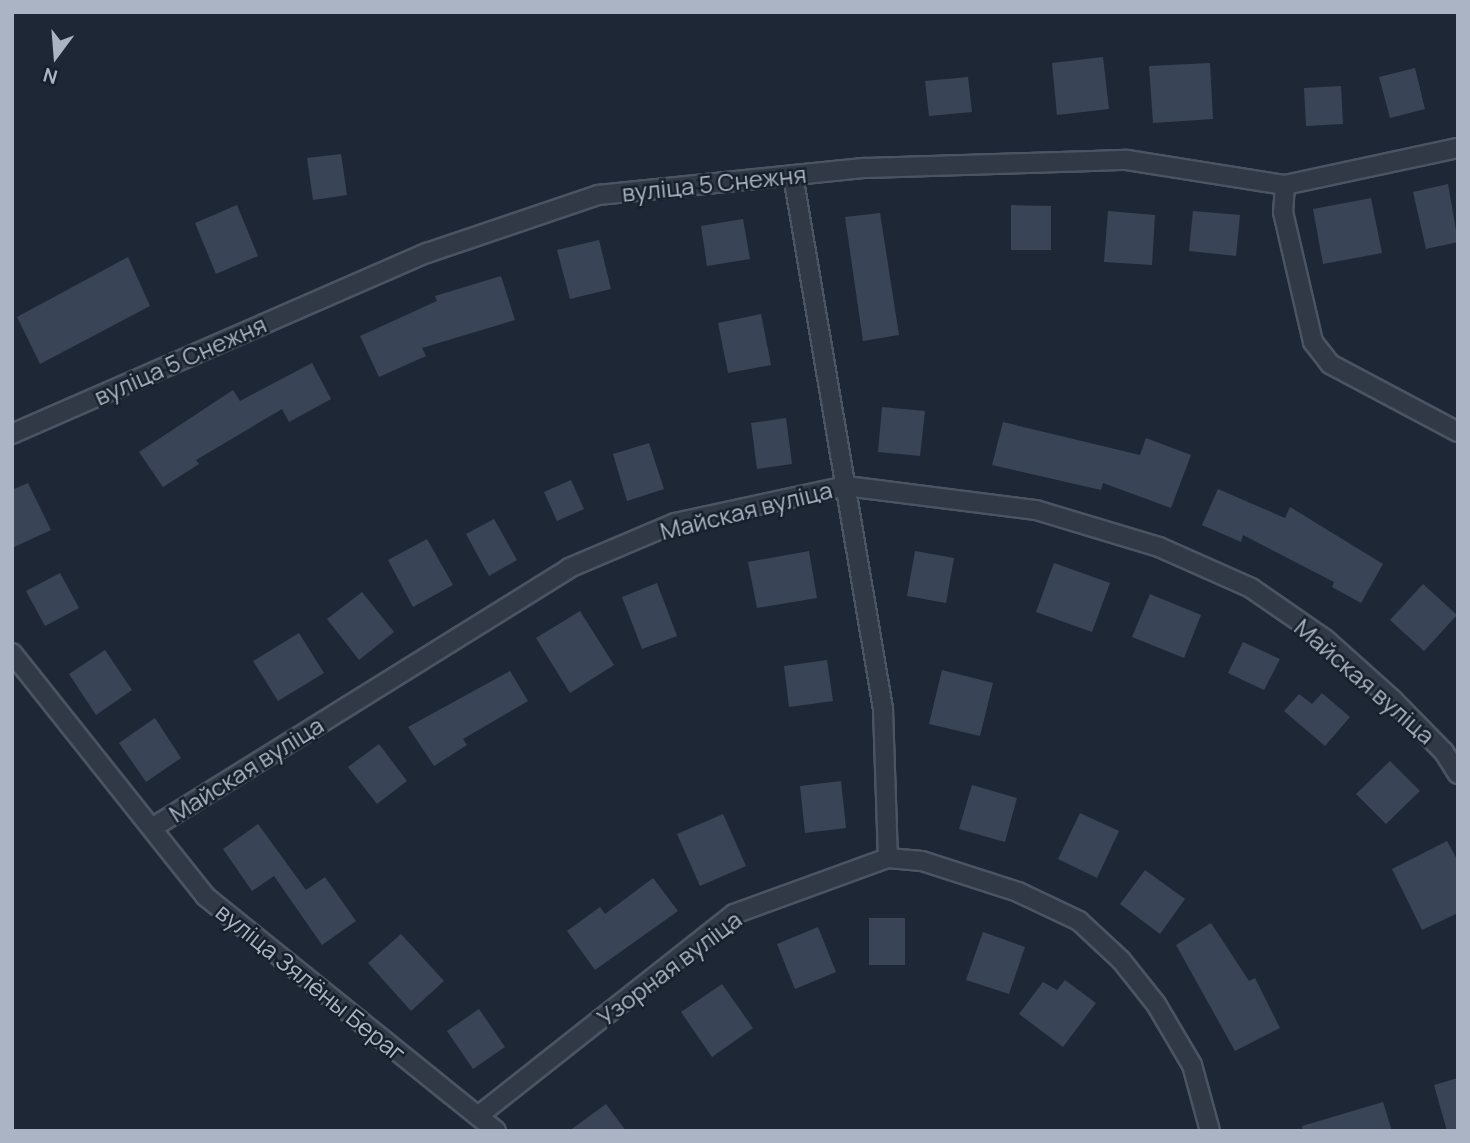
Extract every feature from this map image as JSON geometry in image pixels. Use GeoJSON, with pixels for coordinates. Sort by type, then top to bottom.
{"type":"FeatureCollection","features":[{"type":"Feature","properties":{"kind":"street","name":"вуліца 5 Снежня"},"geometry":{"type":"LineString","coordinates":[[12,434],[427,253],[585,199],[793,175],[1127,160],[1285,185],[1458,148]]}},
{"type":"Feature","properties":{"kind":"street"},"geometry":{"type":"LineString","coordinates":[[793,175],[883,709],[888,858]]}},
{"type":"Feature","properties":{"kind":"street"},"geometry":{"type":"LineString","coordinates":[[1285,185],[1283,212],[1313,342],[1331,365],[1458,432]]}},
{"type":"Feature","properties":{"kind":"street","name":"Майская вуліца"},"geometry":{"type":"LineString","coordinates":[[152,828],[569,568],[675,523],[846,486],[1036,510],[1159,547],[1251,588],[1325,639],[1384,692],[1444,752],[1458,774]]}},
{"type":"Feature","properties":{"kind":"street","name":"вуліца Зялёны Бераг"},"geometry":{"type":"LineString","coordinates":[[12,653],[205,896],[253,939],[496,1131]]}},
{"type":"Feature","properties":{"kind":"street","name":"Узорная вуліца"},"geometry":{"type":"LineString","coordinates":[[478,1116],[734,914],[888,858],[922,861],[1018,892],[1079,921],[1121,960],[1156,1004],[1192,1065],[1210,1131]]}},
{"type":"Feature","properties":{"kind":"building"},"geometry":{"type":"Polygon","coordinates":[[[1103,57],[1109,109],[1057,115],[1052,63],[1103,57]]]}},
{"type":"Feature","properties":{"kind":"building"},"geometry":{"type":"Polygon","coordinates":[[[1210,63],[1213,119],[1153,123],[1149,66],[1210,63]]]}},
{"type":"Feature","properties":{"kind":"building"},"geometry":{"type":"Polygon","coordinates":[[[1415,68],[1425,109],[1390,118],[1379,77],[1415,68]]]}},
{"type":"Feature","properties":{"kind":"building"},"geometry":{"type":"Polygon","coordinates":[[[968,77],[972,112],[929,116],[925,81],[968,77]]]}},
{"type":"Feature","properties":{"kind":"building"},"geometry":{"type":"Polygon","coordinates":[[[1341,86],[1343,124],[1306,126],[1304,88],[1341,86]]]}},
{"type":"Feature","properties":{"kind":"building"},"geometry":{"type":"Polygon","coordinates":[[[341,154],[347,195],[313,200],[307,158],[341,154]]]}},
{"type":"Feature","properties":{"kind":"building"},"geometry":{"type":"Polygon","coordinates":[[[1448,184],[1458,242],[1426,249],[1413,192],[1448,184]]]}},
{"type":"Feature","properties":{"kind":"building"},"geometry":{"type":"Polygon","coordinates":[[[1371,198],[1382,253],[1323,264],[1313,209],[1371,198]]]}},
{"type":"Feature","properties":{"kind":"building"},"geometry":{"type":"Polygon","coordinates":[[[237,205],[258,256],[216,274],[195,223],[237,205]]]}},
{"type":"Feature","properties":{"kind":"building"},"geometry":{"type":"Polygon","coordinates":[[[1011,205],[1051,206],[1051,250],[1011,250],[1011,205]]]}},
{"type":"Feature","properties":{"kind":"building"},"geometry":{"type":"Polygon","coordinates":[[[1108,211],[1155,215],[1152,265],[1104,262],[1108,211]]]}},
{"type":"Feature","properties":{"kind":"building"},"geometry":{"type":"Polygon","coordinates":[[[1193,211],[1240,215],[1236,256],[1189,251],[1193,211]]]}},
{"type":"Feature","properties":{"kind":"building"},"geometry":{"type":"Polygon","coordinates":[[[880,213],[899,335],[863,341],[845,217],[880,213]]]}},
{"type":"Feature","properties":{"kind":"building"},"geometry":{"type":"Polygon","coordinates":[[[743,219],[750,259],[707,266],[701,226],[743,219]]]}},
{"type":"Feature","properties":{"kind":"building"},"geometry":{"type":"Polygon","coordinates":[[[599,240],[611,289],[570,299],[557,250],[599,240]]]}},
{"type":"Feature","properties":{"kind":"building"},"geometry":{"type":"Polygon","coordinates":[[[128,257],[150,306],[40,364],[17,317],[128,257]]]}},
{"type":"Feature","properties":{"kind":"building"},"geometry":{"type":"Polygon","coordinates":[[[501,276],[515,320],[422,348],[426,356],[379,377],[360,336],[437,301],[435,296],[501,276]]]}},
{"type":"Feature","properties":{"kind":"building"},"geometry":{"type":"Polygon","coordinates":[[[761,314],[771,365],[728,373],[718,323],[761,314]]]}},
{"type":"Feature","properties":{"kind":"building"},"geometry":{"type":"Polygon","coordinates":[[[312,363],[331,399],[289,422],[282,409],[196,460],[199,464],[163,487],[139,452],[233,390],[240,401],[312,363]]]}},
{"type":"Feature","properties":{"kind":"building"},"geometry":{"type":"Polygon","coordinates":[[[882,407],[925,411],[920,456],[878,452],[882,407]]]}},
{"type":"Feature","properties":{"kind":"building"},"geometry":{"type":"Polygon","coordinates":[[[786,418],[792,464],[757,469],[751,423],[786,418]]]}},
{"type":"Feature","properties":{"kind":"building"},"geometry":{"type":"Polygon","coordinates":[[[1003,422],[1140,455],[1146,438],[1191,455],[1171,508],[1103,483],[1101,490],[992,465],[1003,422]]]}},
{"type":"Feature","properties":{"kind":"building"},"geometry":{"type":"Polygon","coordinates":[[[649,443],[664,489],[627,501],[613,454],[649,443]]]}},
{"type":"Feature","properties":{"kind":"building"},"geometry":{"type":"Polygon","coordinates":[[[571,480],[584,509],[557,521],[544,492],[571,480]]]}},
{"type":"Feature","properties":{"kind":"building"},"geometry":{"type":"Polygon","coordinates":[[[28,483],[51,530],[12,548],[12,490],[28,483]]]}},
{"type":"Feature","properties":{"kind":"building"},"geometry":{"type":"Polygon","coordinates":[[[1218,489],[1285,518],[1290,507],[1383,564],[1361,603],[1332,587],[1334,582],[1243,535],[1241,542],[1202,525],[1218,489]]]}},
{"type":"Feature","properties":{"kind":"building"},"geometry":{"type":"Polygon","coordinates":[[[494,519],[517,560],[489,576],[466,534],[494,519]]]}},
{"type":"Feature","properties":{"kind":"building"},"geometry":{"type":"Polygon","coordinates":[[[427,539],[453,585],[413,607],[388,560],[427,539]]]}},
{"type":"Feature","properties":{"kind":"building"},"geometry":{"type":"Polygon","coordinates":[[[809,551],[817,598],[757,608],[748,562],[809,551]]]}},
{"type":"Feature","properties":{"kind":"building"},"geometry":{"type":"Polygon","coordinates":[[[915,551],[954,558],[946,603],[907,596],[915,551]]]}},
{"type":"Feature","properties":{"kind":"building"},"geometry":{"type":"Polygon","coordinates":[[[1054,563],[1110,583],[1092,632],[1036,612],[1054,563]]]}},
{"type":"Feature","properties":{"kind":"building"},"geometry":{"type":"Polygon","coordinates":[[[60,573],[79,608],[45,626],[26,591],[60,573]]]}},
{"type":"Feature","properties":{"kind":"building"},"geometry":{"type":"Polygon","coordinates":[[[657,583],[677,636],[642,649],[622,597],[657,583]]]}},
{"type":"Feature","properties":{"kind":"building"},"geometry":{"type":"Polygon","coordinates":[[[1423,584],[1457,615],[1424,651],[1390,620],[1423,584]]]}},
{"type":"Feature","properties":{"kind":"building"},"geometry":{"type":"Polygon","coordinates":[[[362,592],[394,632],[359,660],[327,619],[362,592]]]}},
{"type":"Feature","properties":{"kind":"building"},"geometry":{"type":"Polygon","coordinates":[[[1150,594],[1201,615],[1184,658],[1132,637],[1150,594]]]}},
{"type":"Feature","properties":{"kind":"building"},"geometry":{"type":"Polygon","coordinates":[[[580,611],[614,665],[570,693],[536,638],[580,611]]]}},
{"type":"Feature","properties":{"kind":"building"},"geometry":{"type":"Polygon","coordinates":[[[299,633],[324,673],[278,701],[253,661],[299,633]]]}},
{"type":"Feature","properties":{"kind":"building"},"geometry":{"type":"Polygon","coordinates":[[[1243,642],[1280,659],[1264,690],[1228,673],[1243,642]]]}},
{"type":"Feature","properties":{"kind":"building"},"geometry":{"type":"Polygon","coordinates":[[[105,650],[132,690],[96,715],[69,674],[105,650]]]}},
{"type":"Feature","properties":{"kind":"building"},"geometry":{"type":"Polygon","coordinates":[[[827,660],[833,701],[789,707],[784,666],[827,660]]]}},
{"type":"Feature","properties":{"kind":"building"},"geometry":{"type":"Polygon","coordinates":[[[942,670],[993,683],[980,736],[929,724],[942,670]]]}},
{"type":"Feature","properties":{"kind":"building"},"geometry":{"type":"Polygon","coordinates":[[[510,671],[528,701],[463,739],[467,745],[434,766],[408,727],[510,671]]]}},
{"type":"Feature","properties":{"kind":"building"},"geometry":{"type":"Polygon","coordinates":[[[1322,693],[1350,717],[1325,746],[1284,711],[1299,694],[1312,704],[1322,693]]]}},
{"type":"Feature","properties":{"kind":"building"},"geometry":{"type":"Polygon","coordinates":[[[155,718],[181,758],[146,782],[119,743],[155,718]]]}},
{"type":"Feature","properties":{"kind":"building"},"geometry":{"type":"Polygon","coordinates":[[[379,744],[407,781],[377,804],[348,767],[379,744]]]}},
{"type":"Feature","properties":{"kind":"building"},"geometry":{"type":"Polygon","coordinates":[[[1390,761],[1420,791],[1386,824],[1356,794],[1390,761]]]}},
{"type":"Feature","properties":{"kind":"building"},"geometry":{"type":"Polygon","coordinates":[[[841,781],[846,828],[805,833],[800,786],[841,781]]]}},
{"type":"Feature","properties":{"kind":"building"},"geometry":{"type":"Polygon","coordinates":[[[972,785],[1017,798],[1005,842],[959,829],[972,785]]]}},
{"type":"Feature","properties":{"kind":"building"},"geometry":{"type":"Polygon","coordinates":[[[1080,813],[1119,831],[1097,878],[1058,859],[1080,813]]]}},
{"type":"Feature","properties":{"kind":"building"},"geometry":{"type":"Polygon","coordinates":[[[723,814],[746,866],[700,886],[677,834],[723,814]]]}},
{"type":"Feature","properties":{"kind":"building"},"geometry":{"type":"Polygon","coordinates":[[[258,824],[306,890],[325,877],[356,921],[322,945],[274,876],[252,891],[223,849],[258,824]]]}},
{"type":"Feature","properties":{"kind":"building"},"geometry":{"type":"Polygon","coordinates":[[[1447,841],[1458,861],[1458,913],[1422,930],[1392,869],[1447,841]]]}},
{"type":"Feature","properties":{"kind":"building"},"geometry":{"type":"Polygon","coordinates":[[[1145,870],[1185,899],[1160,934],[1120,904],[1145,870]]]}},
{"type":"Feature","properties":{"kind":"building"},"geometry":{"type":"Polygon","coordinates":[[[653,878],[678,911],[595,970],[567,931],[600,907],[605,914],[653,878]]]}},
{"type":"Feature","properties":{"kind":"building"},"geometry":{"type":"Polygon","coordinates":[[[869,918],[905,918],[905,965],[869,965],[869,918]]]}},
{"type":"Feature","properties":{"kind":"building"},"geometry":{"type":"Polygon","coordinates":[[[1211,923],[1249,981],[1255,978],[1280,1028],[1235,1051],[1176,945],[1211,923]]]}},
{"type":"Feature","properties":{"kind":"building"},"geometry":{"type":"Polygon","coordinates":[[[818,927],[836,972],[795,989],[777,944],[818,927]]]}},
{"type":"Feature","properties":{"kind":"building"},"geometry":{"type":"Polygon","coordinates":[[[983,932],[1025,947],[1009,994],[966,980],[983,932]]]}},
{"type":"Feature","properties":{"kind":"building"},"geometry":{"type":"Polygon","coordinates":[[[401,934],[444,981],[411,1011],[368,963],[401,934]]]}},
{"type":"Feature","properties":{"kind":"building"},"geometry":{"type":"Polygon","coordinates":[[[1065,980],[1096,1003],[1063,1047],[1019,1014],[1043,982],[1057,990],[1065,980]]]}},
{"type":"Feature","properties":{"kind":"building"},"geometry":{"type":"Polygon","coordinates":[[[722,984],[753,1028],[712,1057],[681,1012],[722,984]]]}},
{"type":"Feature","properties":{"kind":"building"},"geometry":{"type":"Polygon","coordinates":[[[479,1009],[505,1047],[473,1069],[447,1031],[479,1009]]]}},
{"type":"Feature","properties":{"kind":"building"},"geometry":{"type":"Polygon","coordinates":[[[1458,1078],[1458,1131],[1447,1131],[1434,1085],[1458,1078]]]}},
{"type":"Feature","properties":{"kind":"building"},"geometry":{"type":"Polygon","coordinates":[[[1383,1102],[1392,1131],[1303,1131],[1302,1126],[1383,1102]]]}},
{"type":"Feature","properties":{"kind":"building"},"geometry":{"type":"Polygon","coordinates":[[[606,1104],[626,1131],[569,1131],[606,1104]]]}}]}
